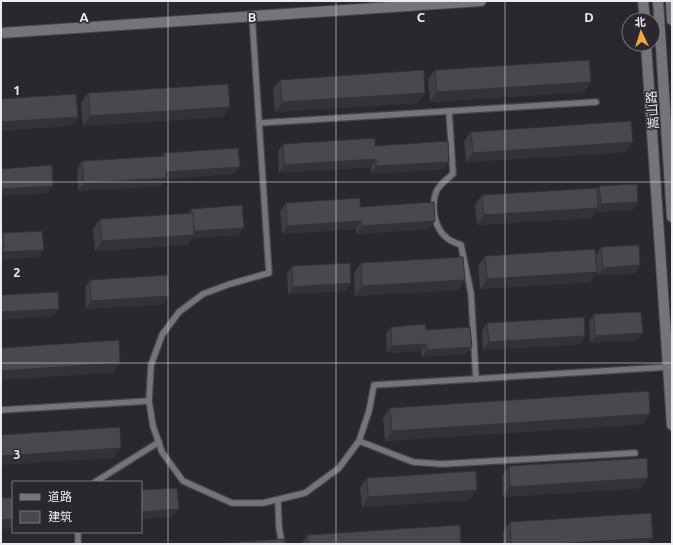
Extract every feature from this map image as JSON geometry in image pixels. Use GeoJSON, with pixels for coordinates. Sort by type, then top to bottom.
{"type":"FeatureCollection","features":[{"type":"Feature","properties":{"kind":"street"},"geometry":{"type":"LineString","coordinates":[[1,33],[481,1]]}},
{"type":"Feature","properties":{"kind":"street"},"geometry":{"type":"LineString","coordinates":[[643,1],[644,12]]}},
{"type":"Feature","properties":{"kind":"street","name":"嵩山路"},"geometry":{"type":"LineString","coordinates":[[658,1],[672,217]]}},
{"type":"Feature","properties":{"kind":"street"},"geometry":{"type":"LineString","coordinates":[[671,1],[672,20]]}},
{"type":"Feature","properties":{"kind":"street"},"geometry":{"type":"LineString","coordinates":[[647,52],[672,425]]}},
{"type":"Feature","properties":{"kind":"lane"},"geometry":{"type":"LineString","coordinates":[[252,16],[269,273],[230,284],[203,294],[179,312],[162,335],[151,364],[149,401],[152,426],[162,452],[183,481],[232,502],[263,503],[305,493],[339,468],[359,441],[369,412],[374,385],[668,367]]}},
{"type":"Feature","properties":{"kind":"lane"},"geometry":{"type":"LineString","coordinates":[[259,123],[596,102]]}},
{"type":"Feature","properties":{"kind":"lane"},"geometry":{"type":"LineString","coordinates":[[449,111],[453,174],[445,180],[437,191],[434,204],[435,218],[439,230],[447,239],[461,245],[471,294],[476,379]]}},
{"type":"Feature","properties":{"kind":"lane"},"geometry":{"type":"LineString","coordinates":[[1,410],[149,401]]}},
{"type":"Feature","properties":{"kind":"lane"},"geometry":{"type":"LineString","coordinates":[[359,441],[412,462],[442,464],[635,452]]}},
{"type":"Feature","properties":{"kind":"lane"},"geometry":{"type":"LineString","coordinates":[[97,481],[159,442]]}},
{"type":"Feature","properties":{"kind":"lane"},"geometry":{"type":"LineString","coordinates":[[278,500],[279,528],[282,544]]}},
{"type":"Feature","properties":{"kind":"lane"},"geometry":{"type":"LineString","coordinates":[[78,533],[78,544]]}},
{"type":"Feature","properties":{"kind":"building"},"geometry":{"type":"Polygon","coordinates":[[[589,60],[591,82],[437,92],[435,70],[589,60]]]}},
{"type":"Feature","properties":{"kind":"building"},"geometry":{"type":"Polygon","coordinates":[[[424,70],[425,93],[282,102],[280,80],[424,70]]]}},
{"type":"Feature","properties":{"kind":"building"},"geometry":{"type":"Polygon","coordinates":[[[228,84],[230,107],[90,116],[88,93],[228,84]]]}},
{"type":"Feature","properties":{"kind":"building"},"geometry":{"type":"Polygon","coordinates":[[[76,94],[78,117],[1,122],[1,99],[76,94]]]}},
{"type":"Feature","properties":{"kind":"building"},"geometry":{"type":"Polygon","coordinates":[[[631,121],[633,142],[473,153],[471,132],[631,121]]]}},
{"type":"Feature","properties":{"kind":"building"},"geometry":{"type":"Polygon","coordinates":[[[375,138],[375,146],[448,141],[449,162],[376,166],[376,159],[284,165],[283,144],[375,138]]]}},
{"type":"Feature","properties":{"kind":"building"},"geometry":{"type":"Polygon","coordinates":[[[238,148],[240,167],[166,172],[166,178],[84,183],[82,161],[165,156],[164,153],[238,148]]]}},
{"type":"Feature","properties":{"kind":"building"},"geometry":{"type":"Polygon","coordinates":[[[52,165],[53,186],[1,189],[1,169],[52,165]]]}},
{"type":"Feature","properties":{"kind":"building"},"geometry":{"type":"Polygon","coordinates":[[[637,184],[638,202],[601,204],[599,186],[637,184]]]}},
{"type":"Feature","properties":{"kind":"building"},"geometry":{"type":"Polygon","coordinates":[[[597,188],[598,208],[484,215],[482,195],[597,188]]]}},
{"type":"Feature","properties":{"kind":"building"},"geometry":{"type":"Polygon","coordinates":[[[360,198],[360,207],[434,202],[435,221],[362,226],[361,221],[287,226],[286,203],[360,198]]]}},
{"type":"Feature","properties":{"kind":"building"},"geometry":{"type":"Polygon","coordinates":[[[242,205],[244,228],[194,231],[193,213],[191,213],[191,209],[242,205]]]}},
{"type":"Feature","properties":{"kind":"building"},"geometry":{"type":"Polygon","coordinates":[[[193,213],[194,235],[102,241],[100,219],[193,213]]]}},
{"type":"Feature","properties":{"kind":"building"},"geometry":{"type":"Polygon","coordinates":[[[2,224],[4,247],[1,247],[2,224]]]}},
{"type":"Feature","properties":{"kind":"building"},"geometry":{"type":"Polygon","coordinates":[[[42,231],[44,250],[3,252],[3,233],[42,231]]]}},
{"type":"Feature","properties":{"kind":"building"},"geometry":{"type":"Polygon","coordinates":[[[639,245],[640,265],[603,268],[601,247],[639,245]]]}},
{"type":"Feature","properties":{"kind":"building"},"geometry":{"type":"Polygon","coordinates":[[[595,249],[597,272],[487,279],[485,256],[595,249]]]}},
{"type":"Feature","properties":{"kind":"building"},"geometry":{"type":"Polygon","coordinates":[[[463,257],[465,280],[362,286],[361,263],[463,257]]]}},
{"type":"Feature","properties":{"kind":"building"},"geometry":{"type":"Polygon","coordinates":[[[350,263],[351,283],[293,287],[292,266],[350,263]]]}},
{"type":"Feature","properties":{"kind":"building"},"geometry":{"type":"Polygon","coordinates":[[[168,275],[169,296],[91,301],[90,280],[168,275]]]}},
{"type":"Feature","properties":{"kind":"building"},"geometry":{"type":"Polygon","coordinates":[[[58,292],[59,309],[1,312],[1,295],[58,292]]]}},
{"type":"Feature","properties":{"kind":"building"},"geometry":{"type":"Polygon","coordinates":[[[641,312],[643,333],[595,336],[594,314],[641,312]]]}},
{"type":"Feature","properties":{"kind":"building"},"geometry":{"type":"Polygon","coordinates":[[[584,317],[585,336],[489,342],[487,323],[584,317]]]}},
{"type":"Feature","properties":{"kind":"building"},"geometry":{"type":"Polygon","coordinates":[[[425,324],[426,330],[470,327],[472,347],[427,350],[426,344],[392,346],[391,327],[425,324]]]}},
{"type":"Feature","properties":{"kind":"building"},"geometry":{"type":"Polygon","coordinates":[[[119,340],[120,363],[1,371],[1,348],[119,340]]]}},
{"type":"Feature","properties":{"kind":"building"},"geometry":{"type":"Polygon","coordinates":[[[649,391],[650,414],[392,431],[390,408],[649,391]]]}},
{"type":"Feature","properties":{"kind":"building"},"geometry":{"type":"Polygon","coordinates":[[[120,427],[121,448],[1,456],[1,435],[120,427]]]}},
{"type":"Feature","properties":{"kind":"building"},"geometry":{"type":"Polygon","coordinates":[[[647,458],[648,478],[510,487],[509,466],[647,458]]]}},
{"type":"Feature","properties":{"kind":"building"},"geometry":{"type":"Polygon","coordinates":[[[476,471],[477,490],[368,497],[367,478],[476,471]]]}},
{"type":"Feature","properties":{"kind":"building"},"geometry":{"type":"Polygon","coordinates":[[[177,488],[179,509],[142,512],[142,490],[177,488]]]}},
{"type":"Feature","properties":{"kind":"building"},"geometry":{"type":"Polygon","coordinates":[[[1,498],[12,498],[12,519],[1,520],[1,498]]]}},
{"type":"Feature","properties":{"kind":"building"},"geometry":{"type":"Polygon","coordinates":[[[651,513],[653,538],[552,544],[511,544],[510,522],[651,513]]]}},
{"type":"Feature","properties":{"kind":"building"},"geometry":{"type":"Polygon","coordinates":[[[460,525],[461,544],[308,544],[307,535],[460,525]]]}},
{"type":"Feature","properties":{"kind":"building"},"geometry":{"type":"Polygon","coordinates":[[[284,539],[284,544],[210,544],[284,539]]]}}]}
